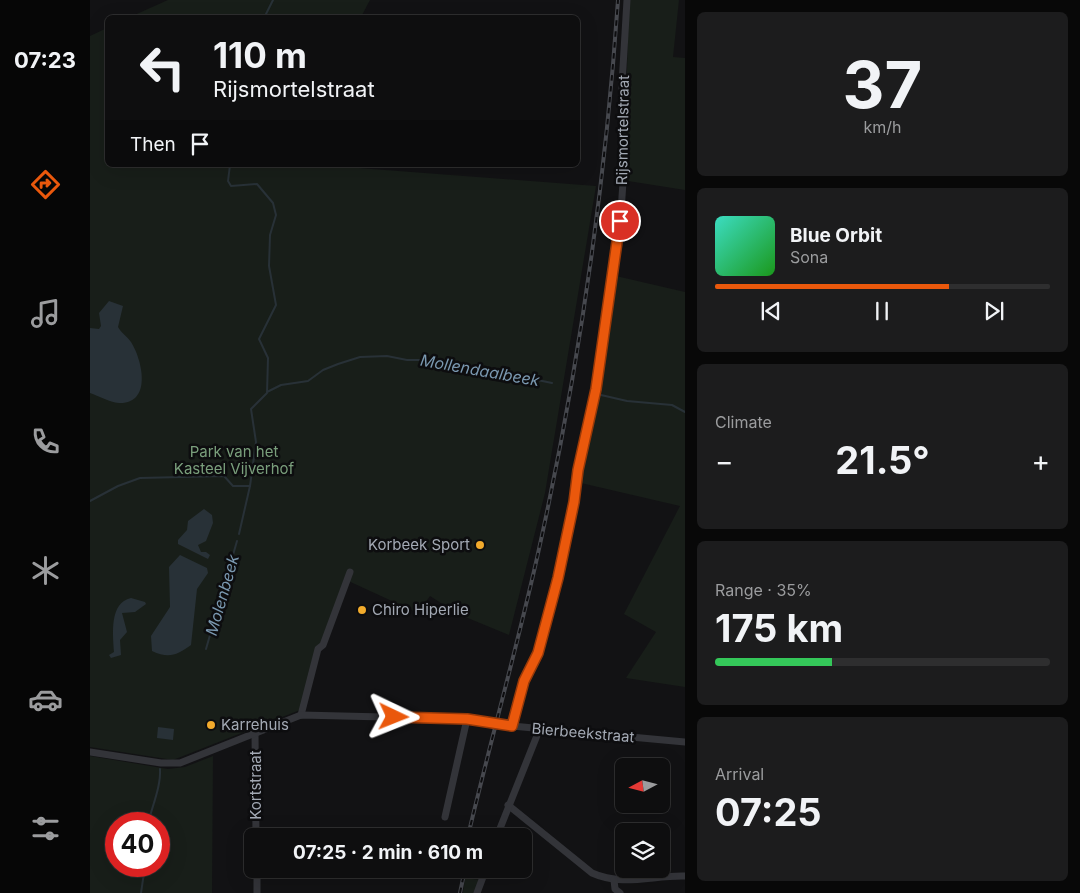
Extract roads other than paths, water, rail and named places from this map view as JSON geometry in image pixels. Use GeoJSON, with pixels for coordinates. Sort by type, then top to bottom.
{"type":"FeatureCollection","features":[{"type":"Feature","properties":{"kind":"street","name":"Rijsmortelstraat"},"geometry":{"type":"LineString","coordinates":[[512,726],[524,681],[538,653],[558,578],[596,389],[619,241],[623,182],[622,84],[627,0]]}},
{"type":"Feature","properties":{"kind":"street"},"geometry":{"type":"LineString","coordinates":[[301,715],[318,649],[323,645],[350,572]]}},
{"type":"Feature","properties":{"kind":"street","name":"Bierbeekstraat"},"geometry":{"type":"LineString","coordinates":[[90,752],[161,763],[180,763],[301,715],[467,719],[512,726],[685,742]]}},
{"type":"Feature","properties":{"kind":"street"},"geometry":{"type":"LineString","coordinates":[[445,817],[467,719]]}},
{"type":"Feature","properties":{"kind":"street"},"geometry":{"type":"LineString","coordinates":[[500,828],[540,728]]}},
{"type":"Feature","properties":{"kind":"street","name":"Kortstraat"},"geometry":{"type":"LineString","coordinates":[[256,733],[256,828]]}},
{"type":"Feature","properties":{"kind":"street"},"geometry":{"type":"LineString","coordinates":[[508,805],[592,873],[614,880],[685,876]]}},
{"type":"Feature","properties":{"kind":"street"},"geometry":{"type":"LineString","coordinates":[[257,878],[257,893]]}},
{"type":"Feature","properties":{"kind":"street"},"geometry":{"type":"LineString","coordinates":[[477,893],[483,878]]}},
{"type":"Feature","properties":{"kind":"street"},"geometry":{"type":"LineString","coordinates":[[614,880],[615,889],[620,893]]}},
{"type":"Feature","properties":{"kind":"waterway","name":"Molenbeek"},"geometry":{"type":"LineString","coordinates":[[266,15],[273,0]]}},
{"type":"Feature","properties":{"kind":"waterway","name":"Molenbeek"},"geometry":{"type":"LineString","coordinates":[[230,167],[228,181],[231,186],[257,184],[273,203],[276,215],[270,235],[269,266],[276,305],[259,339],[268,358],[267,393],[251,409],[256,442],[250,486],[239,534]]}},
{"type":"Feature","properties":{"kind":"waterway","name":"Mollendaalbeek"},"geometry":{"type":"LineString","coordinates":[[267,392],[281,385],[308,381],[323,370],[360,357],[387,356],[407,360],[441,360],[552,383]]}},
{"type":"Feature","properties":{"kind":"waterway","name":"Mollendaalbeek"},"geometry":{"type":"LineString","coordinates":[[601,395],[627,401],[672,405],[685,412]]}},
{"type":"Feature","properties":{"kind":"waterway"},"geometry":{"type":"LineString","coordinates":[[90,501],[118,486],[140,478],[224,476],[233,486],[250,486]]}},
{"type":"Feature","properties":{"kind":"waterway","name":"Molenbeek"},"geometry":{"type":"LineString","coordinates":[[206,649],[237,541]]}},
{"type":"Feature","properties":{"kind":"waterway","name":"Molenbeek"},"geometry":{"type":"LineString","coordinates":[[152,812],[158,790],[160,769]]}},
{"type":"Feature","properties":{"kind":"waterway","name":"Molenbeek"},"geometry":{"type":"LineString","coordinates":[[141,893],[143,877]]}},
{"type":"Feature","properties":{"kind":"railway"},"geometry":{"type":"LineString","coordinates":[[470,828],[529,593],[565,420],[588,280],[606,141],[618,0]]}},
{"type":"Feature","properties":{"kind":"railway"},"geometry":{"type":"LineString","coordinates":[[460,893],[463,878]]}},
{"type":"Feature","properties":{"kind":"place","name":"Korbeek Sport"},"geometry":{"type":"Point","coordinates":[480,545]}},
{"type":"Feature","properties":{"kind":"place","name":"Chiro Hiperlie"},"geometry":{"type":"Point","coordinates":[362,610]}},
{"type":"Feature","properties":{"kind":"place","name":"Karrehuis"},"geometry":{"type":"Point","coordinates":[211,725]}},
{"type":"Feature","properties":{"kind":"park label","name":"Park van het Kasteel Vijverhof"},"geometry":{"type":"Point","coordinates":[234,460]}}]}
